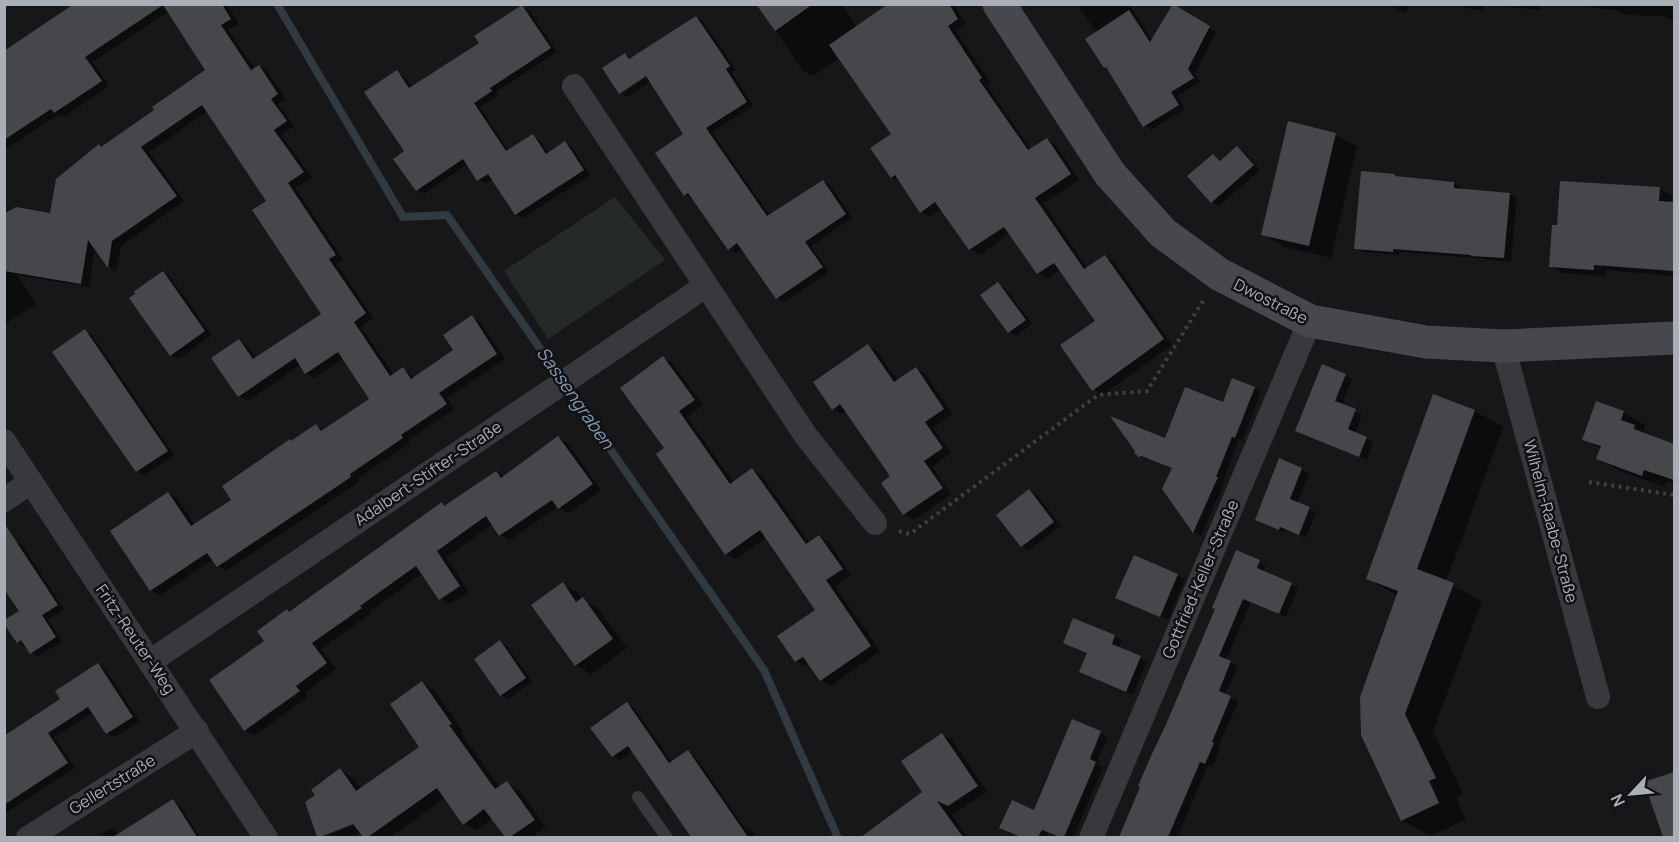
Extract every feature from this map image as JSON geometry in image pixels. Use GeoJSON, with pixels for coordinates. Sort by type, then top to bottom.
{"type":"FeatureCollection","features":[{"type":"Feature","properties":{"kind":"street","name":"Dwostraße"},"geometry":{"type":"LineString","coordinates":[[999,4],[1110,174],[1163,233],[1219,274],[1310,321],[1426,342],[1503,346],[1674,338]]}},
{"type":"Feature","properties":{"kind":"street"},"geometry":{"type":"LineString","coordinates":[[574,86],[806,436],[875,523]]}},
{"type":"Feature","properties":{"kind":"street","name":"Adalbert-Stifter-Straße"},"geometry":{"type":"LineString","coordinates":[[151,661],[705,285]]}},
{"type":"Feature","properties":{"kind":"street","name":"Gottfried-Keller-Straße"},"geometry":{"type":"LineString","coordinates":[[1091,837],[1310,321]]}},
{"type":"Feature","properties":{"kind":"street","name":"Wilhelm-Raabe-Straße"},"geometry":{"type":"LineString","coordinates":[[1503,346],[1598,697]]}},
{"type":"Feature","properties":{"kind":"street","name":"Fritz-Reuter-Weg"},"geometry":{"type":"LineString","coordinates":[[4,441],[267,837]]}},
{"type":"Feature","properties":{"kind":"street"},"geometry":{"type":"LineString","coordinates":[[4,500],[31,482]]}},
{"type":"Feature","properties":{"kind":"street","name":"Gellertstraße"},"geometry":{"type":"LineString","coordinates":[[28,837],[197,731]]}},
{"type":"Feature","properties":{"kind":"lane"},"geometry":{"type":"LineString","coordinates":[[638,796],[667,837]]}},
{"type":"Feature","properties":{"kind":"path"},"geometry":{"type":"LineString","coordinates":[[875,523],[910,534],[1098,394],[1147,390],[1219,274]]}},
{"type":"Feature","properties":{"kind":"path"},"geometry":{"type":"LineString","coordinates":[[1589,482],[1674,495]]}},
{"type":"Feature","properties":{"kind":"shaded area"},"geometry":{"type":"Polygon","coordinates":[[[615,197],[665,260],[548,339],[504,271],[615,197]]]}},
{"type":"Feature","properties":{"kind":"building"},"geometry":{"type":"Polygon","coordinates":[[[74,4],[222,4],[231,19],[221,25],[251,70],[259,65],[278,94],[271,99],[287,121],[274,130],[304,172],[288,183],[336,255],[329,259],[366,313],[354,322],[390,376],[403,367],[411,379],[453,350],[443,335],[472,315],[497,354],[439,393],[447,404],[401,435],[403,438],[350,474],[351,477],[217,567],[207,553],[150,591],[110,531],[168,492],[191,526],[231,500],[222,486],[290,439],[291,441],[316,424],[321,431],[369,399],[338,352],[305,374],[295,358],[238,397],[211,358],[239,339],[253,359],[321,314],[252,210],[266,201],[202,105],[141,147],[177,196],[112,241],[108,268],[88,240],[81,284],[4,271],[4,214],[16,207],[50,213],[56,179],[99,144],[101,147],[154,110],[152,107],[205,70],[163,5],[85,57],[102,81],[54,113],[51,109],[4,140],[4,51],[74,4]]]}},
{"type":"Feature","properties":{"kind":"building"},"geometry":{"type":"Polygon","coordinates":[[[756,4],[813,4],[775,31],[756,4]]]}},
{"type":"Feature","properties":{"kind":"building"},"geometry":{"type":"Polygon","coordinates":[[[888,4],[949,4],[958,19],[948,26],[982,78],[979,80],[1028,150],[1047,138],[1071,174],[1035,198],[1084,269],[1105,255],[1164,339],[1092,391],[1060,345],[1095,321],[1054,263],[1037,274],[1004,227],[969,250],[935,202],[920,213],[895,175],[891,178],[870,148],[891,134],[829,45],[888,4]]]}},
{"type":"Feature","properties":{"kind":"building"},"geometry":{"type":"Polygon","coordinates":[[[1173,4],[1210,26],[1188,69],[1194,78],[1171,92],[1179,105],[1143,127],[1106,67],[1104,68],[1085,39],[1129,10],[1150,42],[1173,4]]]}},
{"type":"Feature","properties":{"kind":"building"},"geometry":{"type":"Polygon","coordinates":[[[522,5],[551,48],[490,88],[492,91],[474,103],[506,151],[533,134],[546,154],[565,141],[584,170],[515,215],[488,174],[477,181],[463,159],[416,191],[393,159],[404,151],[364,92],[397,70],[409,88],[479,43],[474,36],[522,5]]]}},
{"type":"Feature","properties":{"kind":"building"},"geometry":{"type":"Polygon","coordinates":[[[696,16],[730,66],[726,69],[747,102],[706,128],[767,216],[823,180],[846,214],[805,242],[823,267],[776,299],[737,243],[728,250],[688,193],[684,196],[655,153],[683,134],[646,76],[619,94],[602,68],[625,53],[629,59],[696,16]]]}},
{"type":"Feature","properties":{"kind":"building"},"geometry":{"type":"Polygon","coordinates":[[[1288,121],[1336,133],[1309,246],[1261,235],[1288,121]]]}},
{"type":"Feature","properties":{"kind":"building"},"geometry":{"type":"Polygon","coordinates":[[[1237,146],[1254,165],[1211,203],[1187,176],[1213,154],[1220,161],[1237,146]]]}},
{"type":"Feature","properties":{"kind":"building"},"geometry":{"type":"Polygon","coordinates":[[[1361,171],[1454,182],[1454,188],[1510,193],[1504,258],[1393,249],[1393,252],[1354,249],[1361,171]]]}},
{"type":"Feature","properties":{"kind":"building"},"geometry":{"type":"Polygon","coordinates":[[[1560,181],[1660,187],[1659,201],[1674,202],[1674,271],[1594,265],[1594,270],[1549,267],[1552,225],[1557,225],[1560,181]]]}},
{"type":"Feature","properties":{"kind":"building"},"geometry":{"type":"Polygon","coordinates":[[[163,271],[205,331],[170,356],[129,298],[136,293],[133,292],[163,271]]]}},
{"type":"Feature","properties":{"kind":"building"},"geometry":{"type":"Polygon","coordinates":[[[998,282],[1026,320],[1008,333],[980,295],[998,282]]]}},
{"type":"Feature","properties":{"kind":"building"},"geometry":{"type":"Polygon","coordinates":[[[85,329],[168,451],[136,472],[52,352],[85,329]]]}},
{"type":"Feature","properties":{"kind":"building"},"geometry":{"type":"Polygon","coordinates":[[[868,344],[894,382],[916,367],[944,409],[925,422],[943,448],[924,461],[943,488],[903,515],[881,483],[890,476],[840,404],[832,410],[813,382],[868,344]]]}},
{"type":"Feature","properties":{"kind":"building"},"geometry":{"type":"Polygon","coordinates":[[[663,356],[695,400],[679,411],[730,484],[752,468],[806,544],[819,535],[843,569],[826,580],[871,646],[820,681],[803,657],[795,662],[777,636],[815,610],[760,530],[725,555],[656,454],[664,448],[620,388],[663,356]]]}},
{"type":"Feature","properties":{"kind":"building"},"geometry":{"type":"Polygon","coordinates":[[[1322,364],[1346,374],[1335,401],[1356,409],[1348,429],[1367,437],[1359,457],[1295,431],[1322,364]]]}},
{"type":"Feature","properties":{"kind":"building"},"geometry":{"type":"Polygon","coordinates":[[[1232,378],[1255,387],[1193,533],[1162,489],[1172,468],[1139,457],[1134,453],[1135,451],[1110,416],[1165,438],[1185,387],[1223,402],[1232,378]]]}},
{"type":"Feature","properties":{"kind":"building"},"geometry":{"type":"Polygon","coordinates":[[[1433,394],[1475,410],[1417,569],[1454,583],[1405,714],[1436,778],[1429,781],[1439,803],[1401,821],[1361,735],[1360,697],[1398,591],[1366,579],[1433,394]]]}},
{"type":"Feature","properties":{"kind":"building"},"geometry":{"type":"Polygon","coordinates":[[[1596,401],[1624,411],[1621,420],[1635,425],[1634,429],[1674,444],[1674,480],[1644,470],[1642,476],[1596,459],[1601,446],[1582,440],[1596,401]]]}},
{"type":"Feature","properties":{"kind":"building"},"geometry":{"type":"Polygon","coordinates":[[[558,436],[593,484],[558,509],[552,500],[499,536],[486,516],[437,551],[460,586],[439,600],[416,566],[312,643],[327,663],[296,686],[300,691],[244,731],[209,680],[264,641],[257,631],[287,609],[289,612],[442,502],[444,506],[496,471],[501,478],[558,436]]]}},
{"type":"Feature","properties":{"kind":"building"},"geometry":{"type":"Polygon","coordinates":[[[1279,458],[1302,468],[1290,499],[1310,507],[1299,535],[1255,520],[1279,458]]]}},
{"type":"Feature","properties":{"kind":"building"},"geometry":{"type":"Polygon","coordinates":[[[1029,489],[1054,522],[1021,547],[996,515],[1029,489]]]}},
{"type":"Feature","properties":{"kind":"building"},"geometry":{"type":"Polygon","coordinates":[[[4,523],[58,605],[42,615],[56,637],[30,654],[21,640],[17,643],[4,624],[4,620],[19,611],[4,589],[4,523]]]}},
{"type":"Feature","properties":{"kind":"building"},"geometry":{"type":"Polygon","coordinates":[[[1236,550],[1260,560],[1257,568],[1292,583],[1279,614],[1243,599],[1219,656],[1231,661],[1219,691],[1231,696],[1205,764],[1200,762],[1168,837],[1119,837],[1140,787],[1138,786],[1215,609],[1212,608],[1236,550]]]}},
{"type":"Feature","properties":{"kind":"building"},"geometry":{"type":"Polygon","coordinates":[[[1134,555],[1178,574],[1160,617],[1115,598],[1134,555]]]}},
{"type":"Feature","properties":{"kind":"building"},"geometry":{"type":"Polygon","coordinates":[[[563,582],[576,602],[583,597],[613,639],[575,666],[531,605],[563,582]]]}},
{"type":"Feature","properties":{"kind":"building"},"geometry":{"type":"Polygon","coordinates":[[[1073,618],[1115,635],[1112,644],[1141,656],[1126,692],[1079,672],[1087,653],[1063,643],[1073,618]]]}},
{"type":"Feature","properties":{"kind":"building"},"geometry":{"type":"Polygon","coordinates":[[[500,640],[526,678],[500,696],[474,659],[500,640]]]}},
{"type":"Feature","properties":{"kind":"building"},"geometry":{"type":"Polygon","coordinates":[[[98,663],[133,717],[106,734],[88,707],[48,733],[68,763],[4,805],[4,736],[60,699],[55,691],[98,663]]]}},
{"type":"Feature","properties":{"kind":"building"},"geometry":{"type":"Polygon","coordinates":[[[422,681],[452,724],[449,725],[495,789],[507,781],[535,820],[510,837],[505,837],[484,809],[463,825],[437,788],[368,837],[363,837],[353,824],[317,837],[305,802],[315,795],[311,790],[340,768],[356,791],[419,747],[390,704],[422,681]]]}},
{"type":"Feature","properties":{"kind":"building"},"geometry":{"type":"Polygon","coordinates":[[[627,702],[669,763],[688,750],[748,837],[691,837],[628,746],[612,757],[590,728],[627,702]]]}},
{"type":"Feature","properties":{"kind":"building"},"geometry":{"type":"Polygon","coordinates":[[[1072,719],[1101,731],[1090,759],[1096,762],[1064,837],[1042,830],[1038,837],[1021,837],[999,828],[1012,800],[1034,810],[1072,719]]]}},
{"type":"Feature","properties":{"kind":"building"},"geometry":{"type":"Polygon","coordinates":[[[942,733],[978,786],[948,806],[937,801],[963,837],[861,837],[922,792],[901,761],[942,733]]]}},
{"type":"Feature","properties":{"kind":"building"},"geometry":{"type":"Polygon","coordinates":[[[1674,772],[1674,837],[1663,837],[1644,782],[1674,772]]]}},
{"type":"Feature","properties":{"kind":"building"},"geometry":{"type":"Polygon","coordinates":[[[173,799],[197,837],[113,837],[173,799]]]}},
{"type":"Feature","properties":{"kind":"waterway","name":"Sassengraben"},"geometry":{"type":"LineString","coordinates":[[277,4],[403,217],[447,215],[764,670],[838,838]]}}]}
